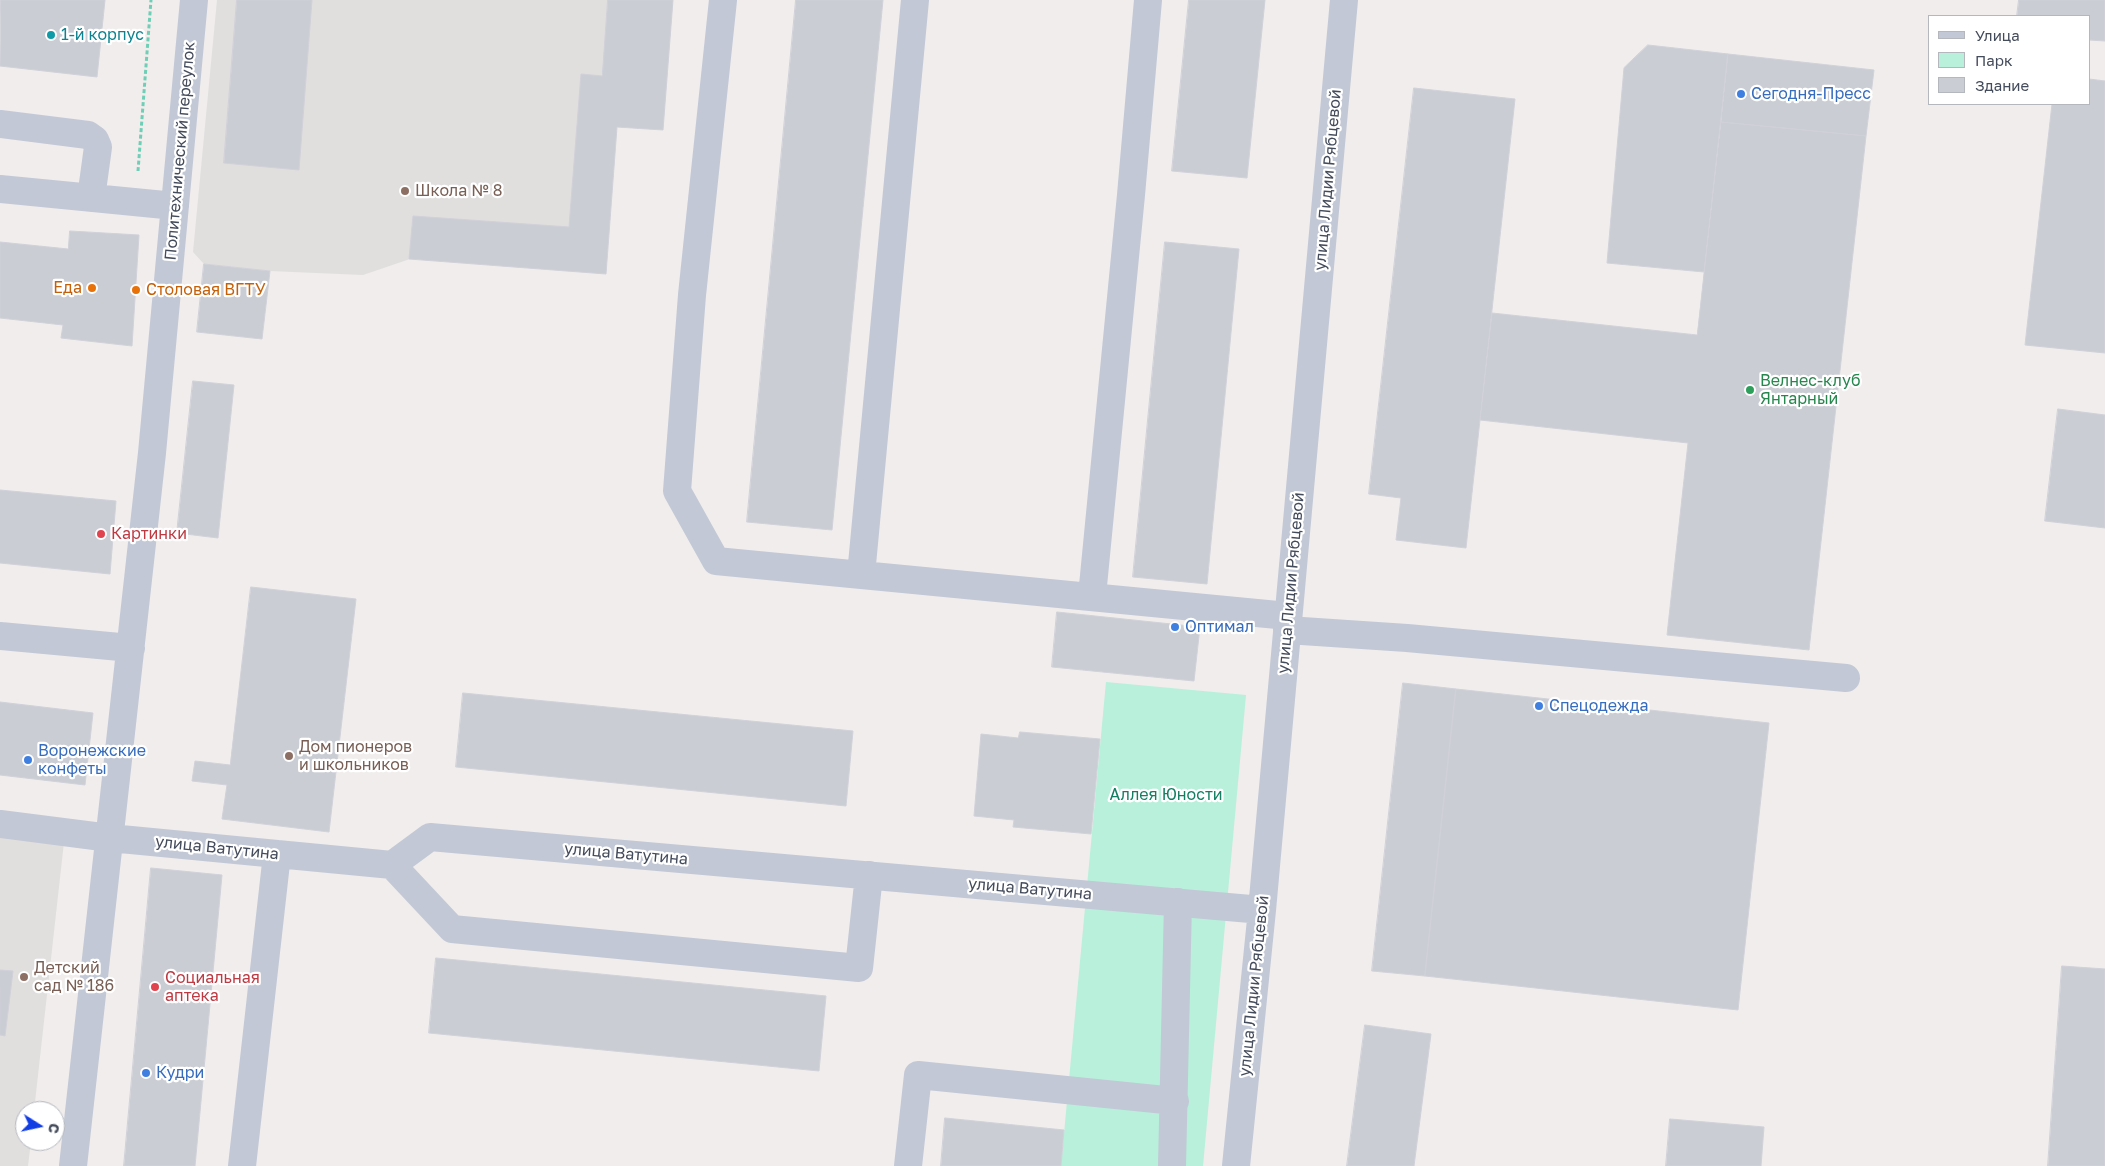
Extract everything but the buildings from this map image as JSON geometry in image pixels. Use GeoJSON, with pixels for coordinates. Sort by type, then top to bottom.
{"type":"FeatureCollection","features":[{"type":"Feature","properties":{"kind":"street","name":"Политехнический переулок"},"geometry":{"type":"LineString","coordinates":[[73,1166],[130,648],[194,0]]}},
{"type":"Feature","properties":{"kind":"street"},"geometry":{"type":"LineString","coordinates":[[723,0],[692,295],[677,491],[716,561],[1092,596],[1407,638],[1846,678]]}},
{"type":"Feature","properties":{"kind":"street"},"geometry":{"type":"LineString","coordinates":[[861,575],[915,0]]}},
{"type":"Feature","properties":{"kind":"street"},"geometry":{"type":"LineString","coordinates":[[1092,596],[1148,0]]}},
{"type":"Feature","properties":{"kind":"street","name":"улица Лидии Рябцевой"},"geometry":{"type":"LineString","coordinates":[[1236,1166],[1262,910],[1344,0]]}},
{"type":"Feature","properties":{"kind":"street"},"geometry":{"type":"LineString","coordinates":[[0,124],[93,138],[98,147],[91,198]]}},
{"type":"Feature","properties":{"kind":"street"},"geometry":{"type":"LineString","coordinates":[[0,189],[175,206]]}},
{"type":"Feature","properties":{"kind":"street"},"geometry":{"type":"LineString","coordinates":[[0,636],[130,648]]}},
{"type":"Feature","properties":{"kind":"street","name":"улица Ватутина"},"geometry":{"type":"LineString","coordinates":[[0,824],[110,838],[392,865],[430,837],[1262,910]]}},
{"type":"Feature","properties":{"kind":"street"},"geometry":{"type":"LineString","coordinates":[[242,1166],[277,854]]}},
{"type":"Feature","properties":{"kind":"street"},"geometry":{"type":"LineString","coordinates":[[392,865],[452,929],[859,968],[869,875]]}},
{"type":"Feature","properties":{"kind":"street"},"geometry":{"type":"LineString","coordinates":[[1172,1166],[1175,1101],[1178,902]]}},
{"type":"Feature","properties":{"kind":"street"},"geometry":{"type":"LineString","coordinates":[[908,1166],[918,1075],[1175,1101]]}},
{"type":"Feature","properties":{"kind":"path"},"geometry":{"type":"LineString","coordinates":[[135,202],[151,0]]}},
{"type":"Feature","properties":{"kind":"shaded area","name":"Школа № 8"},"geometry":{"type":"Polygon","coordinates":[[[217,0],[673,0],[663,130],[617,127],[606,274],[410,259],[363,275],[270,271],[204,264],[193,252],[217,0]]]}},
{"type":"Feature","properties":{"kind":"shaded area","name":"Детский сад № 186"},"geometry":{"type":"Polygon","coordinates":[[[0,835],[64,842],[35,1101],[15,1101],[15,1151],[30,1151],[28,1166],[0,1166],[0,835]]]}},
{"type":"Feature","properties":{"kind":"green space","name":"Аллея Юности"},"geometry":{"type":"Polygon","coordinates":[[[1106,682],[1246,695],[1203,1166],[1061,1166],[1106,682]]]}},
{"type":"Feature","properties":{"kind":"place","name":"1-й корпус"},"geometry":{"type":"Point","coordinates":[51,35]}},
{"type":"Feature","properties":{"kind":"place","name":"Сегодня-Пресс"},"geometry":{"type":"Point","coordinates":[1741,94]}},
{"type":"Feature","properties":{"kind":"place","name":"Школа № 8"},"geometry":{"type":"Point","coordinates":[405,191]}},
{"type":"Feature","properties":{"kind":"place","name":"Еда"},"geometry":{"type":"Point","coordinates":[92,288]}},
{"type":"Feature","properties":{"kind":"place","name":"Столовая ВГТУ"},"geometry":{"type":"Point","coordinates":[136,290]}},
{"type":"Feature","properties":{"kind":"place","name":"Велнес-клуб Янтарный"},"geometry":{"type":"Point","coordinates":[1750,390]}},
{"type":"Feature","properties":{"kind":"place","name":"Картинки"},"geometry":{"type":"Point","coordinates":[101,534]}},
{"type":"Feature","properties":{"kind":"place","name":"Оптимал"},"geometry":{"type":"Point","coordinates":[1175,627]}},
{"type":"Feature","properties":{"kind":"place","name":"Спецодежда"},"geometry":{"type":"Point","coordinates":[1539,706]}},
{"type":"Feature","properties":{"kind":"place","name":"Дом пионеров и школьников"},"geometry":{"type":"Point","coordinates":[289,756]}},
{"type":"Feature","properties":{"kind":"place","name":"Воронежские конфеты"},"geometry":{"type":"Point","coordinates":[28,760]}},
{"type":"Feature","properties":{"kind":"place","name":"Детский сад № 186"},"geometry":{"type":"Point","coordinates":[24,977]}},
{"type":"Feature","properties":{"kind":"place","name":"Социальная аптека"},"geometry":{"type":"Point","coordinates":[155,987]}},
{"type":"Feature","properties":{"kind":"place","name":"Кудри"},"geometry":{"type":"Point","coordinates":[146,1073]}}]}
